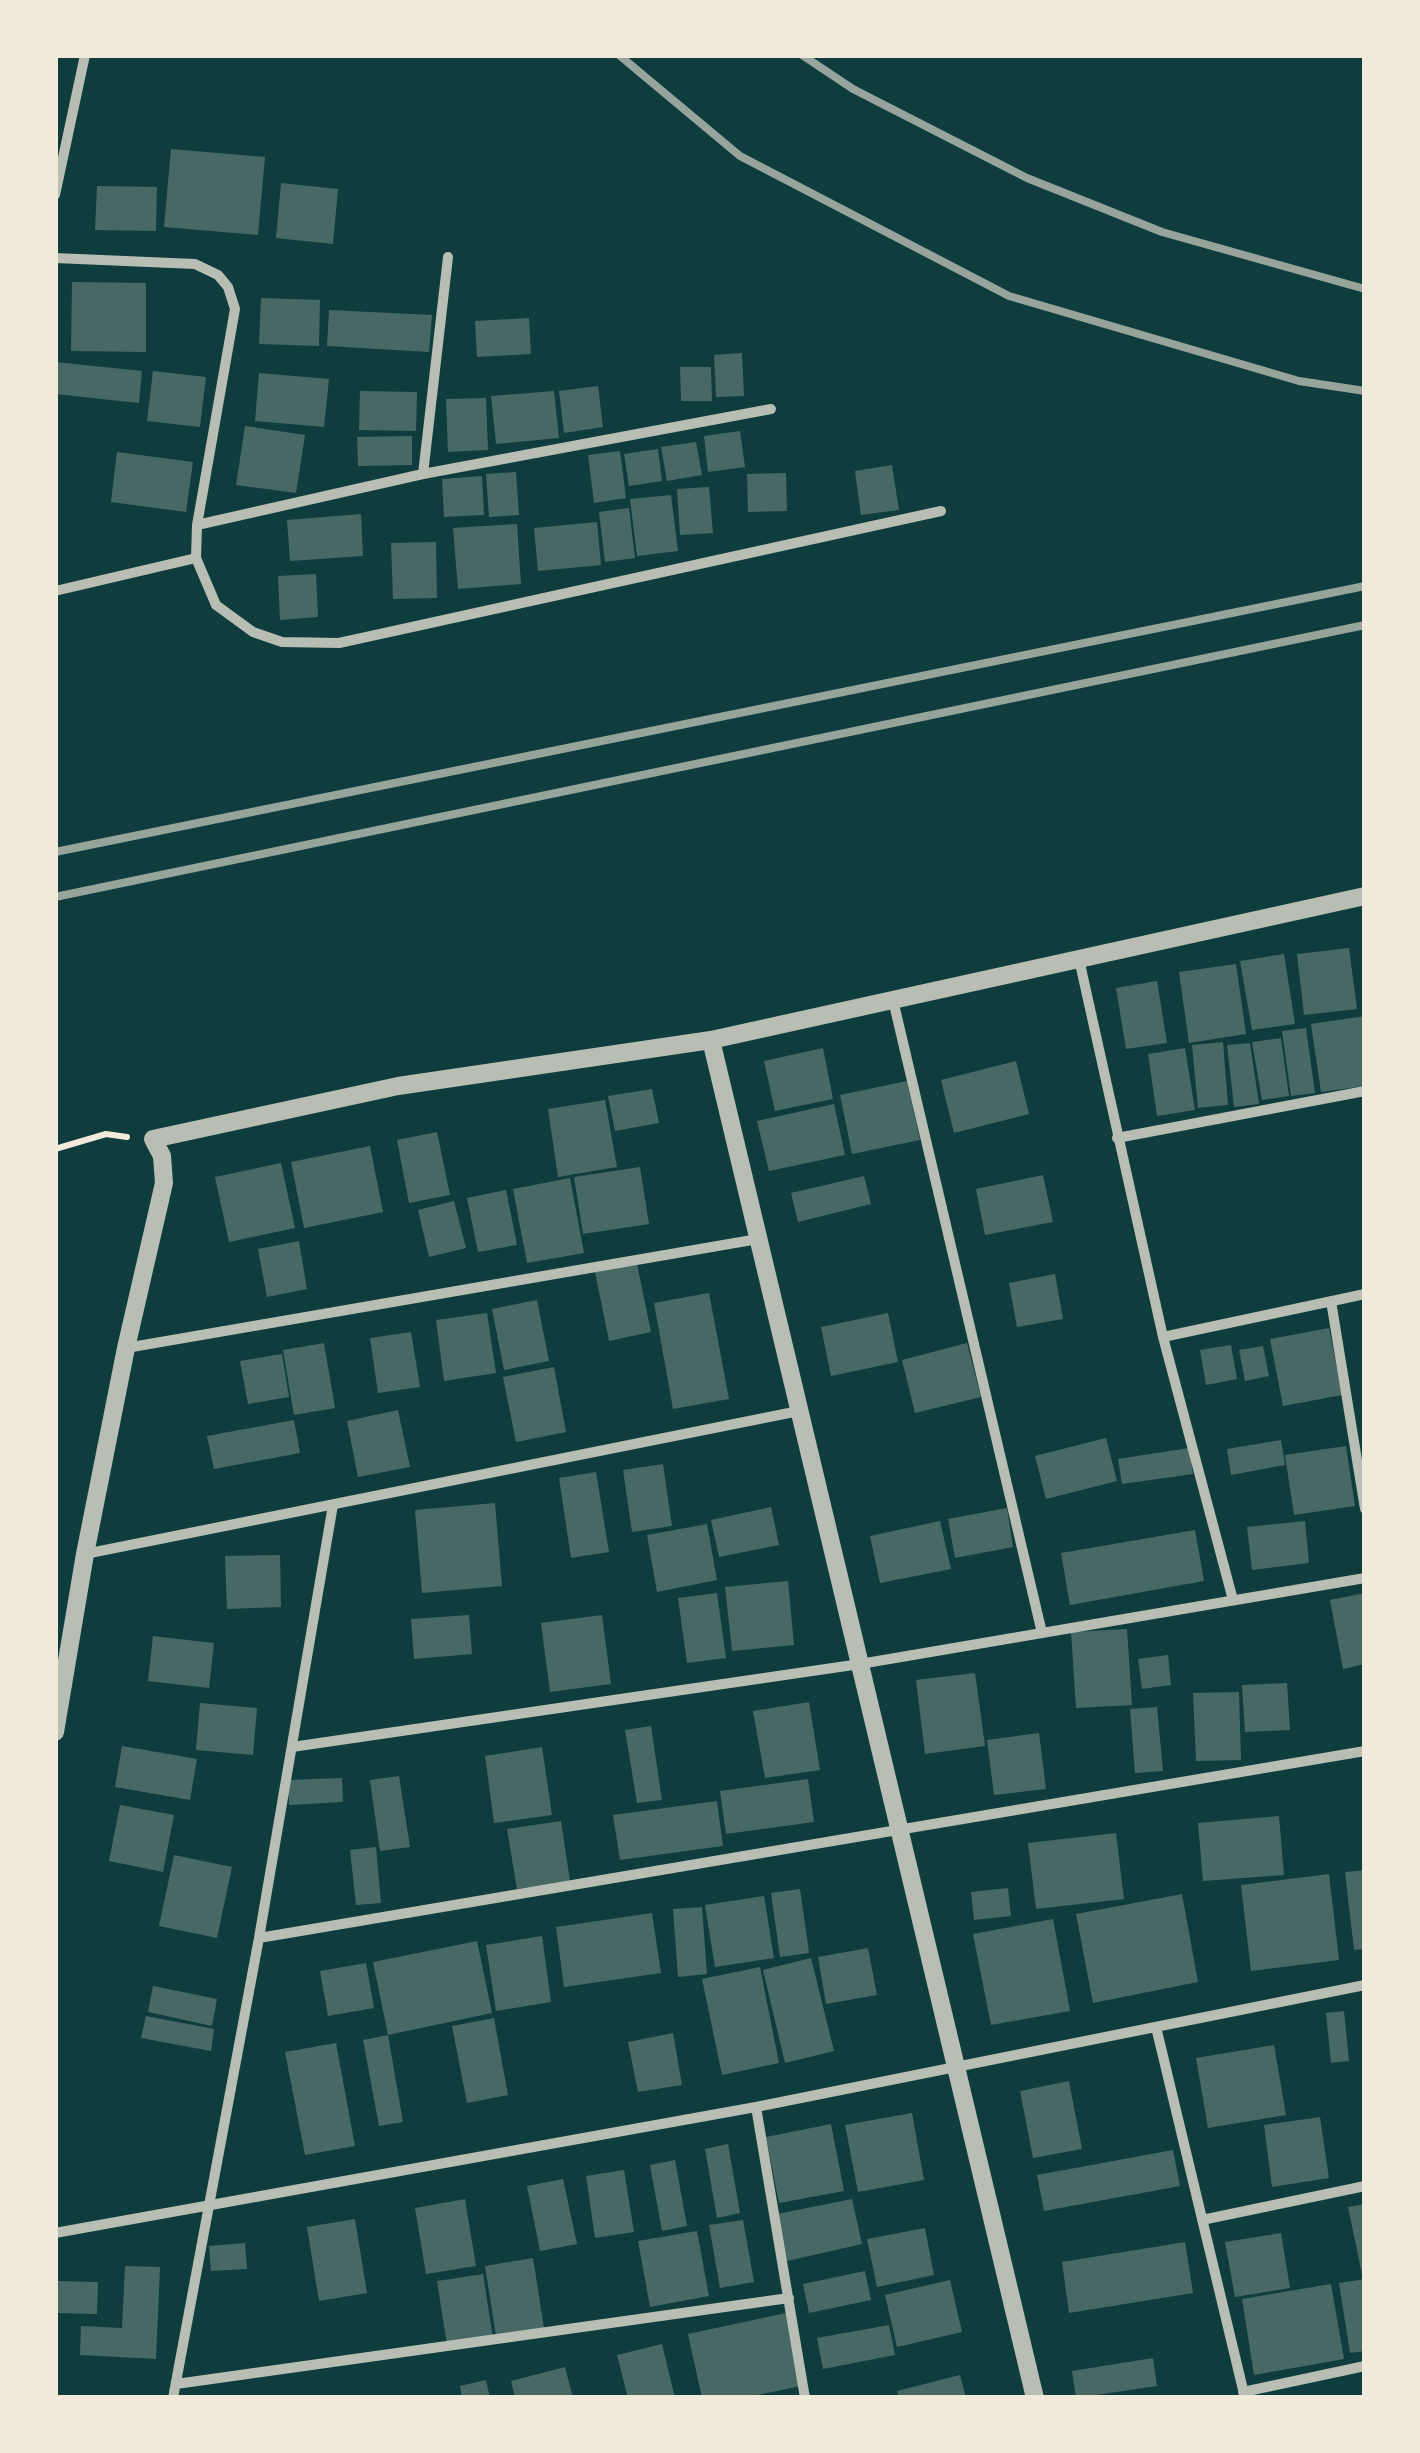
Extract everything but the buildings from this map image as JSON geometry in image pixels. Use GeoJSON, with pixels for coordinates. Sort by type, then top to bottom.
{"type":"FeatureCollection","features":[{"type":"Feature","properties":{"kind":"street"},"geometry":{"type":"LineString","coordinates":[[55,194],[84,55]]}},
{"type":"Feature","properties":{"kind":"street"},"geometry":{"type":"LineString","coordinates":[[423,474],[448,257]]}},
{"type":"Feature","properties":{"kind":"street"},"geometry":{"type":"LineString","coordinates":[[55,258],[195,264],[218,276],[228,288],[235,309],[197,526],[196,558],[216,605],[253,632],[282,642],[339,643],[941,511]]}},
{"type":"Feature","properties":{"kind":"street"},"geometry":{"type":"LineString","coordinates":[[197,526],[423,474],[771,409]]}},
{"type":"Feature","properties":{"kind":"street"},"geometry":{"type":"LineString","coordinates":[[55,591],[196,558]]}},
{"type":"Feature","properties":{"kind":"street"},"geometry":{"type":"LineString","coordinates":[[55,1732],[85,1554],[164,1183],[162,1156],[153,1139],[398,1086],[710,1040],[1365,896]]}},
{"type":"Feature","properties":{"kind":"street"},"geometry":{"type":"LineString","coordinates":[[1079,959],[1163,1337],[1234,1600]]}},
{"type":"Feature","properties":{"kind":"street"},"geometry":{"type":"LineString","coordinates":[[894,1000],[1042,1633]]}},
{"type":"Feature","properties":{"kind":"street"},"geometry":{"type":"LineString","coordinates":[[710,1040],[1034,2398]]}},
{"type":"Feature","properties":{"kind":"street"},"geometry":{"type":"LineString","coordinates":[[1117,1138],[1365,1091]]}},
{"type":"Feature","properties":{"kind":"street"},"geometry":{"type":"LineString","coordinates":[[126,1348],[758,1239]]}},
{"type":"Feature","properties":{"kind":"street"},"geometry":{"type":"LineString","coordinates":[[1163,1337],[1365,1294]]}},
{"type":"Feature","properties":{"kind":"street"},"geometry":{"type":"LineString","coordinates":[[1331,1302],[1365,1509]]}},
{"type":"Feature","properties":{"kind":"street"},"geometry":{"type":"LineString","coordinates":[[85,1554],[799,1412]]}},
{"type":"Feature","properties":{"kind":"street"},"geometry":{"type":"LineString","coordinates":[[173,2398],[259,1938],[333,1505]]}},
{"type":"Feature","properties":{"kind":"street"},"geometry":{"type":"LineString","coordinates":[[292,1747],[860,1664],[1365,1578]]}},
{"type":"Feature","properties":{"kind":"street"},"geometry":{"type":"LineString","coordinates":[[259,1938],[1365,1750]]}},
{"type":"Feature","properties":{"kind":"street"},"geometry":{"type":"LineString","coordinates":[[55,2233],[756,2106],[1365,1986]]}},
{"type":"Feature","properties":{"kind":"street"},"geometry":{"type":"LineString","coordinates":[[1156,2027],[1244,2395],[1365,2366]]}},
{"type":"Feature","properties":{"kind":"street"},"geometry":{"type":"LineString","coordinates":[[756,2106],[806,2398]]}},
{"type":"Feature","properties":{"kind":"street"},"geometry":{"type":"LineString","coordinates":[[1202,2220],[1365,2186]]}},
{"type":"Feature","properties":{"kind":"street"},"geometry":{"type":"LineString","coordinates":[[176,2384],[788,2298]]}},
{"type":"Feature","properties":{"kind":"path"},"geometry":{"type":"LineString","coordinates":[[55,1148],[106,1134],[153,1139]]}},
{"type":"Feature","properties":{"kind":"railway"},"geometry":{"type":"LineString","coordinates":[[619,55],[740,156],[1009,296],[1299,381],[1365,391]]}},
{"type":"Feature","properties":{"kind":"railway"},"geometry":{"type":"LineString","coordinates":[[802,55],[853,89],[1027,178],[1162,232],[1365,289]]}},
{"type":"Feature","properties":{"kind":"railway"},"geometry":{"type":"LineString","coordinates":[[55,852],[1365,586]]}},
{"type":"Feature","properties":{"kind":"railway"},"geometry":{"type":"LineString","coordinates":[[55,897],[1365,625]]}}]}
